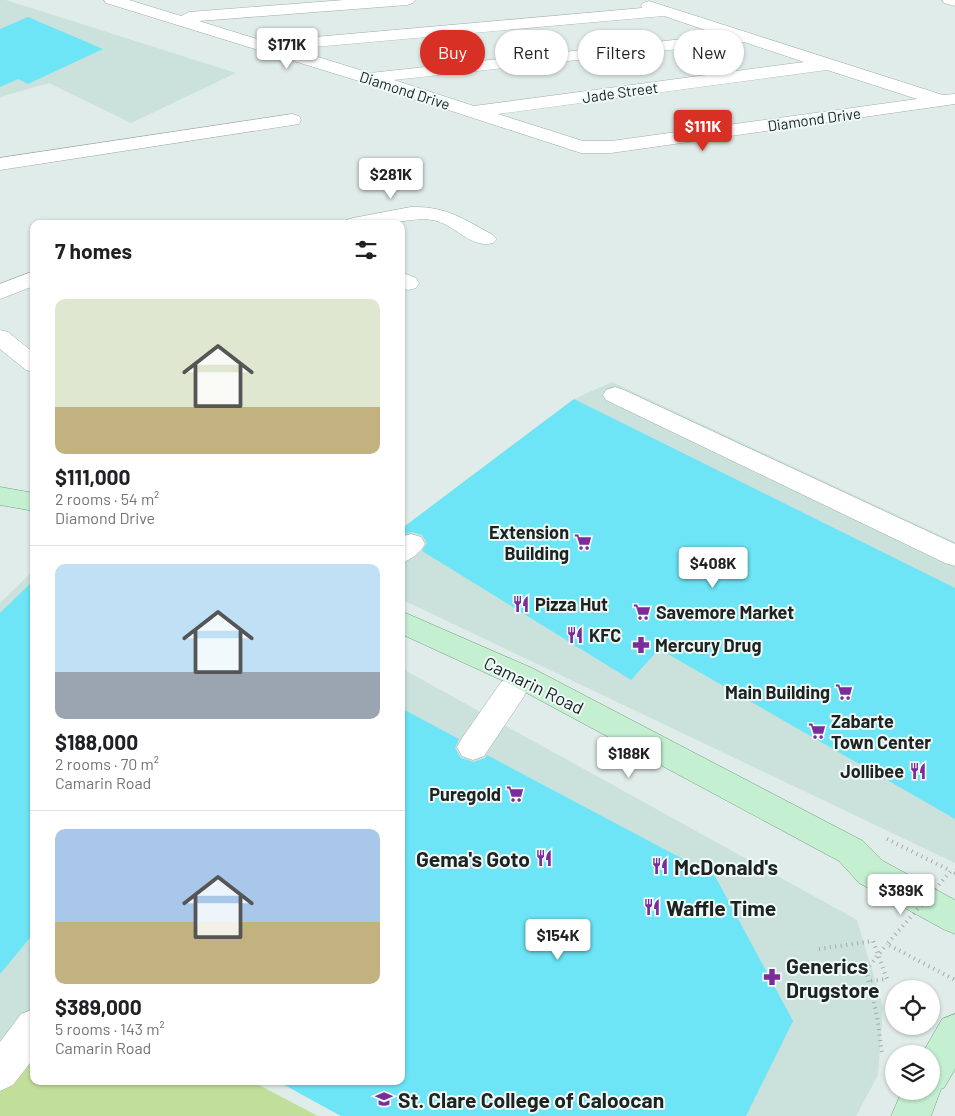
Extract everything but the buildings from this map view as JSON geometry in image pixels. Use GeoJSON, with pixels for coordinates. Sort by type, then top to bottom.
{"type":"FeatureCollection","features":[{"type":"Feature","properties":{"kind":"main road"},"geometry":{"type":"LineString","coordinates":[[0,496],[30,501]]}},
{"type":"Feature","properties":{"kind":"main road","name":"Camarin Road"},"geometry":{"type":"LineString","coordinates":[[405,624],[521,676],[834,841],[851,851],[871,872],[955,918]]}},
{"type":"Feature","properties":{"kind":"main road","name":"Camarin Road"},"geometry":{"type":"LineString","coordinates":[[405,642],[512,690],[843,867],[871,872]]}},
{"type":"Feature","properties":{"kind":"main road"},"geometry":{"type":"LineString","coordinates":[[940,1059],[955,1032]]}},
{"type":"Feature","properties":{"kind":"main road"},"geometry":{"type":"LineString","coordinates":[[910,1116],[918,1100]]}},
{"type":"Feature","properties":{"kind":"street","name":"Diamond Drive"},"geometry":{"type":"LineString","coordinates":[[112,0],[368,78],[568,144],[596,148],[949,100]]}},
{"type":"Feature","properties":{"kind":"street"},"geometry":{"type":"LineString","coordinates":[[172,19],[407,0]]}},
{"type":"Feature","properties":{"kind":"street","name":"Diamond Drive"},"geometry":{"type":"LineString","coordinates":[[632,0],[829,64],[949,100]]}},
{"type":"Feature","properties":{"kind":"street"},"geometry":{"type":"LineString","coordinates":[[950,0],[955,1]]}},
{"type":"Feature","properties":{"kind":"street"},"geometry":{"type":"LineString","coordinates":[[266,46],[666,11]]}},
{"type":"Feature","properties":{"kind":"street"},"geometry":{"type":"LineString","coordinates":[[368,78],[745,37]]}},
{"type":"Feature","properties":{"kind":"street","name":"Jade Street"},"geometry":{"type":"LineString","coordinates":[[471,112],[829,64]]}},
{"type":"Feature","properties":{"kind":"street"},"geometry":{"type":"LineString","coordinates":[[0,164],[292,120]]}},
{"type":"Feature","properties":{"kind":"street"},"geometry":{"type":"LineString","coordinates":[[377,220],[420,213],[432,214],[446,217],[486,239]]}},
{"type":"Feature","properties":{"kind":"street"},"geometry":{"type":"LineString","coordinates":[[0,292],[30,280]]}},
{"type":"Feature","properties":{"kind":"street"},"geometry":{"type":"LineString","coordinates":[[0,337],[30,362]]}},
{"type":"Feature","properties":{"kind":"street"},"geometry":{"type":"LineString","coordinates":[[615,395],[955,556]]}},
{"type":"Feature","properties":{"kind":"street"},"geometry":{"type":"LineString","coordinates":[[473,747],[512,690]]}},
{"type":"Feature","properties":{"kind":"street"},"geometry":{"type":"LineString","coordinates":[[0,1072],[30,1032]]}},
{"type":"Feature","properties":{"kind":"path"},"geometry":{"type":"LineString","coordinates":[[882,1053],[877,1016],[866,970],[887,944],[953,872],[885,838]]}},
{"type":"Feature","properties":{"kind":"path"},"geometry":{"type":"LineString","coordinates":[[820,950],[874,941],[887,979],[869,981]]}},
{"type":"Feature","properties":{"kind":"path"},"geometry":{"type":"LineString","coordinates":[[887,944],[955,980]]}},
{"type":"Feature","properties":{"kind":"shaded area"},"geometry":{"type":"Polygon","coordinates":[[[0,0],[6,0],[236,73],[131,123],[49,83],[0,97],[0,0]]]}},
{"type":"Feature","properties":{"kind":"shaded area","name":"Zabarte Town Center"},"geometry":{"type":"Polygon","coordinates":[[[612,382],[955,542],[955,863],[405,601],[405,526],[574,399],[612,382]]]}},
{"type":"Feature","properties":{"kind":"shaded area"},"geometry":{"type":"Polygon","coordinates":[[[30,574],[30,1012],[0,1050],[0,603],[30,574]]]}},
{"type":"Feature","properties":{"kind":"shaded area","name":"Puregold"},"geometry":{"type":"Polygon","coordinates":[[[405,670],[857,920],[883,1007],[878,1075],[856,1116],[355,1116],[396,1085],[405,1085],[405,670]]]}},
{"type":"Feature","properties":{"kind":"green space"},"geometry":{"type":"Polygon","coordinates":[[[30,1012],[30,1085],[259,1085],[318,1116],[0,1116],[0,1050],[30,1012]]]}},
{"type":"Feature","properties":{"kind":"place","name":"Extension Building"},"geometry":{"type":"Point","coordinates":[583,542]}},
{"type":"Feature","properties":{"kind":"place","name":"Pizza Hut"},"geometry":{"type":"Point","coordinates":[521,604]}},
{"type":"Feature","properties":{"kind":"place","name":"Savemore Market"},"geometry":{"type":"Point","coordinates":[642,612]}},
{"type":"Feature","properties":{"kind":"place","name":"KFC"},"geometry":{"type":"Point","coordinates":[575,635]}},
{"type":"Feature","properties":{"kind":"place","name":"Mercury Drug"},"geometry":{"type":"Point","coordinates":[641,645]}},
{"type":"Feature","properties":{"kind":"place","name":"Main Building"},"geometry":{"type":"Point","coordinates":[844,692]}},
{"type":"Feature","properties":{"kind":"place","name":"Zabarte Town Center"},"geometry":{"type":"Point","coordinates":[817,731]}},
{"type":"Feature","properties":{"kind":"place","name":"Jollibee"},"geometry":{"type":"Point","coordinates":[918,771]}},
{"type":"Feature","properties":{"kind":"place","name":"Puregold"},"geometry":{"type":"Point","coordinates":[515,794]}},
{"type":"Feature","properties":{"kind":"place","name":"Gema's Goto"},"geometry":{"type":"Point","coordinates":[544,858]}},
{"type":"Feature","properties":{"kind":"place","name":"McDonald's"},"geometry":{"type":"Point","coordinates":[660,866]}},
{"type":"Feature","properties":{"kind":"place","name":"Waffle Time"},"geometry":{"type":"Point","coordinates":[652,907]}},
{"type":"Feature","properties":{"kind":"place","name":"Generics Drugstore"},"geometry":{"type":"Point","coordinates":[772,977]}},
{"type":"Feature","properties":{"kind":"place","name":"St. Clare College of Caloocan"},"geometry":{"type":"Point","coordinates":[384,1099]}}]}
